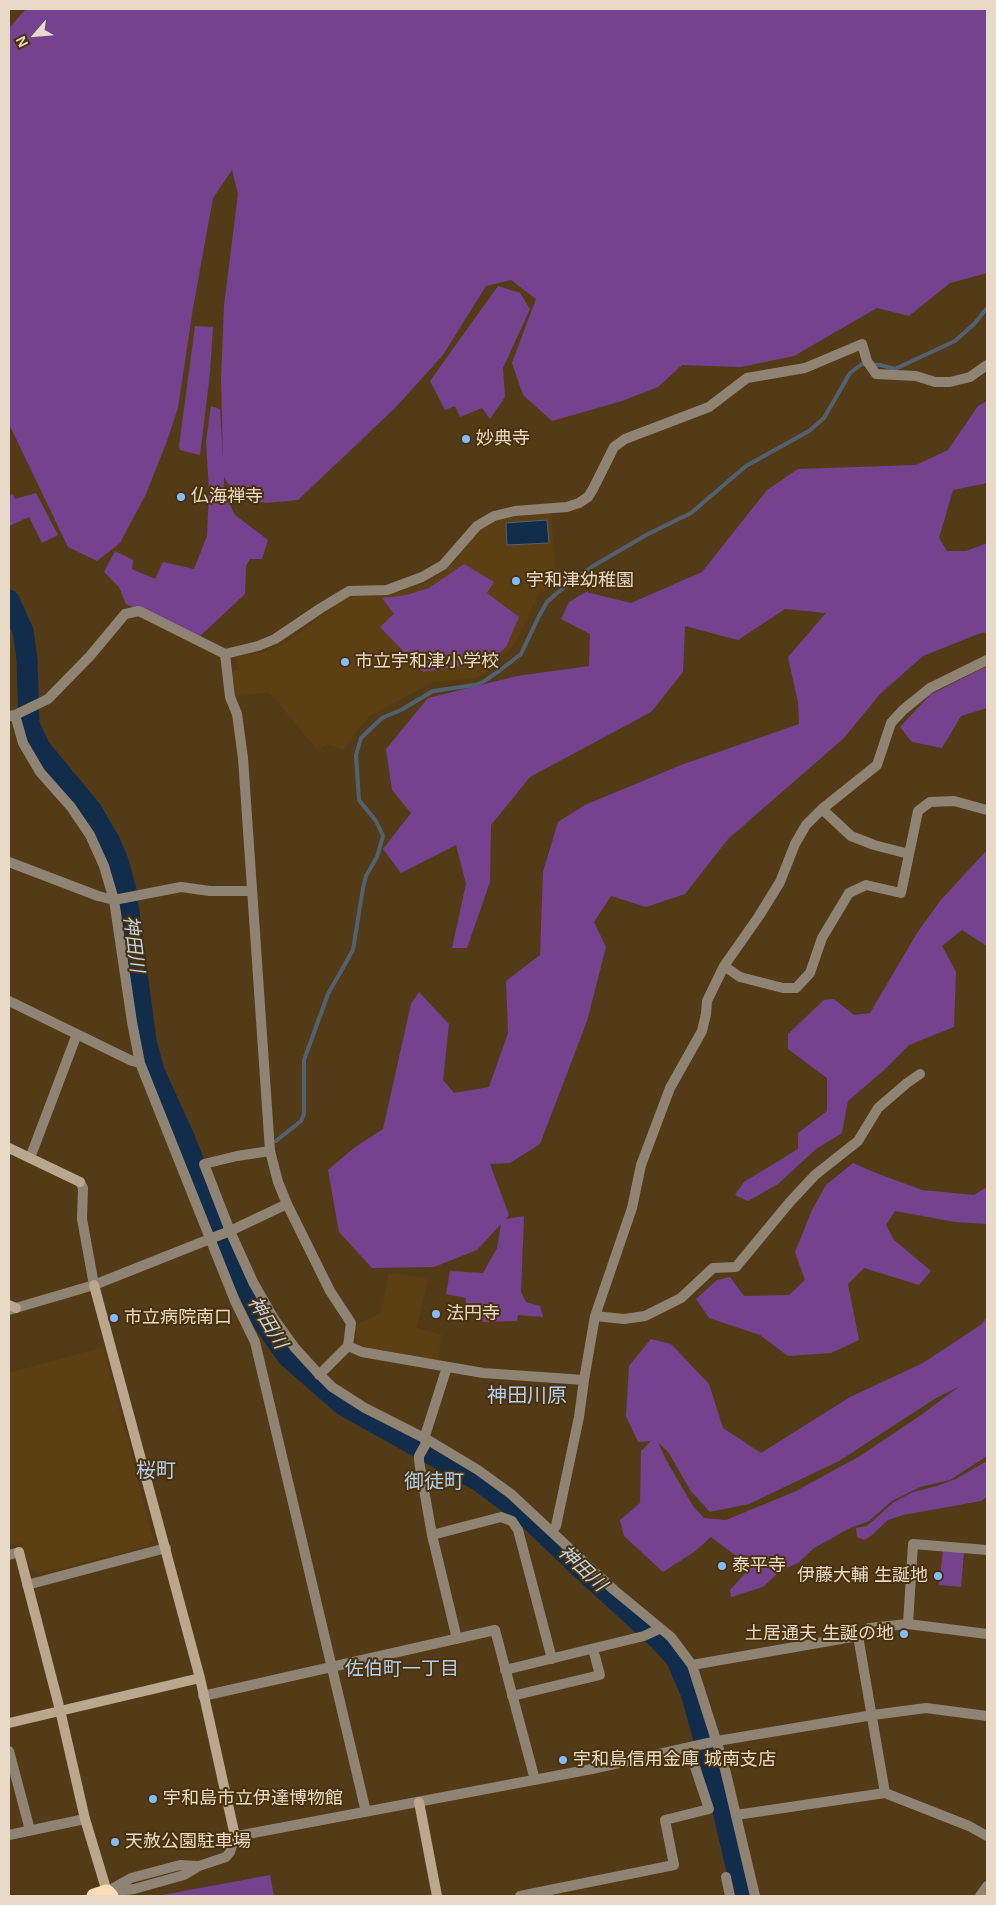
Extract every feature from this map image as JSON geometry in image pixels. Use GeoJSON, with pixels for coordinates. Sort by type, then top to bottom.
{"type":"FeatureCollection","features":[{"type":"Feature","properties":{"kind":"street"},"geometry":{"type":"LineString","coordinates":[[366,1812],[255,1342],[235,1301],[212,1238],[140,1063],[132,1022],[118,900],[90,835],[71,807],[40,772],[22,743],[15,715],[48,699],[90,656],[125,614],[139,611],[225,654],[258,646],[275,639],[349,591],[387,590],[422,577],[443,565],[477,526],[494,516],[515,511],[566,507],[579,503],[588,497],[611,453],[620,443],[709,407],[747,378],[805,368],[862,344],[869,364],[876,374],[916,376],[935,382],[950,382],[970,377],[987,365]]}},
{"type":"Feature","properties":{"kind":"street"},"geometry":{"type":"LineString","coordinates":[[225,654],[230,697],[237,714],[244,758],[261,1040],[266,1081],[270,1151],[278,1182],[287,1204],[330,1291],[351,1323],[348,1346],[319,1375]]}},
{"type":"Feature","properties":{"kind":"street"},"geometry":{"type":"LineString","coordinates":[[552,1532],[556,1526],[577,1426],[595,1316],[632,1208],[641,1165],[670,1088],[702,1031],[707,1001],[724,966],[780,882],[795,844],[806,825],[822,809],[877,765],[891,723],[903,710],[930,688],[987,660]]}},
{"type":"Feature","properties":{"kind":"street"},"geometry":{"type":"LineString","coordinates":[[724,966],[740,977],[783,988],[796,988],[810,973],[822,938],[849,893],[866,885],[900,893],[918,811],[930,802],[954,801],[987,810]]}},
{"type":"Feature","properties":{"kind":"street"},"geometry":{"type":"LineString","coordinates":[[822,809],[851,836],[874,845],[909,854]]}},
{"type":"Feature","properties":{"kind":"street"},"geometry":{"type":"LineString","coordinates":[[9,862],[98,896],[118,900],[181,887],[210,891],[252,891]]}},
{"type":"Feature","properties":{"kind":"street"},"geometry":{"type":"LineString","coordinates":[[9,1001],[132,1062],[140,1063]]}},
{"type":"Feature","properties":{"kind":"street"},"geometry":{"type":"LineString","coordinates":[[30,1158],[77,1034]]}},
{"type":"Feature","properties":{"kind":"street"},"geometry":{"type":"LineString","coordinates":[[595,1316],[624,1319],[645,1316],[681,1298],[713,1268],[736,1267],[815,1175],[858,1141],[878,1108],[920,1074]]}},
{"type":"Feature","properties":{"kind":"street"},"geometry":{"type":"LineString","coordinates":[[9,1148],[80,1182],[83,1188],[82,1219],[94,1285],[200,1678],[235,1836],[230,1852],[226,1857],[199,1866],[184,1875],[104,1895],[60,1710],[27,1585],[14,1553]]}},
{"type":"Feature","properties":{"kind":"street"},"geometry":{"type":"LineString","coordinates":[[270,1151],[204,1164],[229,1232],[253,1282],[274,1319],[295,1348],[332,1387],[365,1408],[478,1470],[511,1494],[654,1631],[671,1637],[692,1665],[736,1815],[755,1896]]}},
{"type":"Feature","properties":{"kind":"street"},"geometry":{"type":"LineString","coordinates":[[11,1308],[94,1285],[229,1232],[287,1204]]}},
{"type":"Feature","properties":{"kind":"street"},"geometry":{"type":"LineString","coordinates":[[348,1346],[362,1352],[482,1373],[584,1380]]}},
{"type":"Feature","properties":{"kind":"street"},"geometry":{"type":"LineString","coordinates":[[447,1367],[426,1441],[419,1456],[432,1535],[457,1639]]}},
{"type":"Feature","properties":{"kind":"street"},"geometry":{"type":"LineString","coordinates":[[432,1535],[501,1517],[512,1521],[518,1530],[552,1659]]}},
{"type":"Feature","properties":{"kind":"street"},"geometry":{"type":"LineString","coordinates":[[908,1624],[914,1544],[987,1550]]}},
{"type":"Feature","properties":{"kind":"street"},"geometry":{"type":"LineString","coordinates":[[27,1585],[166,1548]]}},
{"type":"Feature","properties":{"kind":"street"},"geometry":{"type":"LineString","coordinates":[[692,1665],[858,1636],[869,1628],[908,1624],[987,1634]]}},
{"type":"Feature","properties":{"kind":"street"},"geometry":{"type":"LineString","coordinates":[[203,1696],[495,1630],[535,1780]]}},
{"type":"Feature","properties":{"kind":"street"},"geometry":{"type":"LineString","coordinates":[[505,1670],[593,1649],[654,1631]]}},
{"type":"Feature","properties":{"kind":"street"},"geometry":{"type":"LineString","coordinates":[[858,1636],[885,1793]]}},
{"type":"Feature","properties":{"kind":"street"},"geometry":{"type":"LineString","coordinates":[[512,1696],[600,1675],[593,1649]]}},
{"type":"Feature","properties":{"kind":"street"},"geometry":{"type":"LineString","coordinates":[[9,1724],[60,1710],[200,1678]]}},
{"type":"Feature","properties":{"kind":"street"},"geometry":{"type":"LineString","coordinates":[[235,1836],[535,1780],[693,1748],[714,1742],[873,1715],[926,1708],[987,1716]]}},
{"type":"Feature","properties":{"kind":"street"},"geometry":{"type":"LineString","coordinates":[[520,1896],[674,1865],[665,1820],[709,1809],[693,1748]]}},
{"type":"Feature","properties":{"kind":"street"},"geometry":{"type":"LineString","coordinates":[[9,1751],[30,1830]]}},
{"type":"Feature","properties":{"kind":"street"},"geometry":{"type":"LineString","coordinates":[[736,1815],[885,1793],[969,1826],[987,1836]]}},
{"type":"Feature","properties":{"kind":"street"},"geometry":{"type":"LineString","coordinates":[[419,1802],[437,1896]]}},
{"type":"Feature","properties":{"kind":"street"},"geometry":{"type":"LineString","coordinates":[[9,1835],[85,1819]]}},
{"type":"Feature","properties":{"kind":"street"},"geometry":{"type":"LineString","coordinates":[[726,1877],[730,1896]]}},
{"type":"Feature","properties":{"kind":"street"},"geometry":{"type":"LineString","coordinates":[[980,1896],[987,1886]]}},
{"type":"Feature","properties":{"kind":"shaded area"},"geometry":{"type":"Polygon","coordinates":[[[26,9],[987,9],[987,273],[950,283],[909,316],[877,308],[794,356],[741,367],[682,365],[658,387],[622,401],[552,421],[523,395],[512,363],[536,299],[511,280],[486,286],[443,355],[395,408],[298,500],[266,503],[236,497],[224,477],[224,493],[235,515],[268,540],[262,559],[250,559],[246,566],[245,594],[199,637],[126,604],[119,587],[104,572],[115,551],[133,560],[132,569],[155,579],[163,562],[194,569],[207,536],[209,491],[206,442],[211,406],[220,409],[223,460],[221,379],[224,306],[238,194],[232,170],[213,198],[193,308],[178,408],[167,441],[146,494],[120,543],[97,561],[68,547],[9,424],[9,28],[26,9]]]}},
{"type":"Feature","properties":{"kind":"shaded area"},"geometry":{"type":"Polygon","coordinates":[[[498,286],[520,293],[530,309],[503,368],[505,397],[490,419],[482,408],[460,417],[455,406],[445,410],[430,381],[498,286]]]}},
{"type":"Feature","properties":{"kind":"shaded area"},"geometry":{"type":"Polygon","coordinates":[[[195,326],[213,327],[210,373],[200,455],[180,450],[179,446],[195,326]]]}},
{"type":"Feature","properties":{"kind":"shaded area"},"geometry":{"type":"Polygon","coordinates":[[[987,401],[987,483],[953,490],[939,538],[947,551],[966,551],[987,543],[987,632],[923,656],[880,694],[844,738],[728,839],[685,894],[646,907],[611,896],[594,922],[606,947],[587,1021],[540,1144],[510,1163],[490,1164],[509,1215],[506,1219],[524,1216],[521,1292],[526,1302],[540,1306],[543,1317],[518,1315],[517,1321],[483,1322],[482,1315],[465,1313],[466,1298],[446,1294],[450,1271],[483,1273],[497,1248],[501,1224],[477,1250],[434,1267],[372,1268],[339,1232],[328,1170],[354,1148],[383,1129],[411,1004],[419,992],[449,1024],[443,1080],[454,1093],[489,1087],[508,1033],[506,981],[540,955],[543,872],[558,822],[585,805],[681,765],[799,724],[798,702],[788,657],[826,613],[785,609],[738,640],[685,626],[683,672],[651,712],[530,777],[491,825],[490,882],[467,948],[452,948],[466,884],[456,845],[401,873],[383,849],[411,813],[392,790],[386,749],[428,698],[517,676],[589,666],[590,634],[561,619],[569,602],[586,592],[631,603],[702,572],[767,490],[798,469],[916,465],[948,450],[978,406],[987,401]]]}},
{"type":"Feature","properties":{"kind":"shaded area"},"geometry":{"type":"Polygon","coordinates":[[[36,493],[58,535],[42,543],[29,517],[9,526],[9,496],[13,494],[15,499],[36,493]]]}},
{"type":"Feature","properties":{"kind":"shaded area"},"geometry":{"type":"Polygon","coordinates":[[[551,512],[556,581],[539,593],[515,644],[488,672],[476,678],[433,682],[370,716],[344,750],[326,744],[318,751],[269,692],[235,696],[232,672],[238,669],[236,657],[266,652],[290,640],[346,597],[393,593],[428,582],[454,562],[480,528],[496,518],[551,512]]]}},
{"type":"Feature","properties":{"kind":"shaded area"},"geometry":{"type":"Polygon","coordinates":[[[464,564],[494,582],[487,593],[519,617],[506,647],[490,661],[423,672],[380,627],[394,614],[382,598],[406,595],[429,588],[464,564]]]}},
{"type":"Feature","properties":{"kind":"shaded area"},"geometry":{"type":"Polygon","coordinates":[[[987,666],[987,708],[961,716],[942,748],[912,742],[900,727],[930,695],[987,666]]]}},
{"type":"Feature","properties":{"kind":"shaded area"},"geometry":{"type":"Polygon","coordinates":[[[987,850],[987,946],[962,930],[942,946],[956,972],[954,1027],[909,1045],[884,1070],[848,1101],[842,1133],[816,1149],[778,1184],[748,1201],[735,1195],[744,1182],[798,1149],[798,1133],[827,1111],[827,1078],[788,1049],[788,1034],[824,1000],[834,999],[854,1015],[870,1013],[917,933],[940,901],[987,850]]]}},
{"type":"Feature","properties":{"kind":"shaded area"},"geometry":{"type":"Polygon","coordinates":[[[853,1163],[922,1190],[974,1195],[987,1187],[987,1224],[955,1222],[895,1211],[886,1225],[894,1240],[931,1271],[919,1285],[864,1268],[848,1284],[859,1340],[831,1353],[788,1356],[760,1335],[709,1318],[696,1299],[717,1280],[730,1277],[744,1296],[789,1295],[805,1280],[795,1252],[812,1210],[826,1185],[853,1163]]]}},
{"type":"Feature","properties":{"kind":"shaded area"},"geometry":{"type":"Polygon","coordinates":[[[389,1273],[428,1278],[417,1328],[442,1335],[438,1360],[358,1346],[355,1325],[381,1313],[389,1273]]]}},
{"type":"Feature","properties":{"kind":"shaded area"},"geometry":{"type":"Polygon","coordinates":[[[987,1317],[987,1456],[950,1480],[920,1487],[892,1501],[869,1521],[850,1528],[814,1548],[798,1563],[780,1571],[763,1587],[731,1597],[730,1590],[751,1567],[711,1537],[694,1552],[663,1572],[624,1536],[620,1520],[640,1503],[641,1451],[651,1441],[638,1442],[626,1416],[629,1366],[651,1339],[671,1344],[709,1384],[723,1428],[761,1453],[850,1397],[923,1363],[982,1324],[987,1317]],[[960,1386],[936,1398],[839,1461],[749,1504],[710,1512],[690,1490],[669,1453],[658,1442],[666,1460],[693,1506],[704,1518],[726,1520],[794,1492],[860,1456],[960,1386]]]}},
{"type":"Feature","properties":{"kind":"shaded area"},"geometry":{"type":"Polygon","coordinates":[[[103,1347],[153,1540],[148,1546],[38,1574],[30,1568],[22,1543],[9,1546],[9,1373],[103,1347]]]}},
{"type":"Feature","properties":{"kind":"shaded area"},"geometry":{"type":"Polygon","coordinates":[[[987,1461],[987,1497],[981,1501],[903,1515],[888,1520],[864,1540],[857,1537],[856,1528],[867,1526],[894,1502],[913,1492],[956,1479],[987,1461]]]}},
{"type":"Feature","properties":{"kind":"shaded area"},"geometry":{"type":"Polygon","coordinates":[[[943,1550],[964,1552],[961,1587],[939,1585],[943,1550]]]}},
{"type":"Feature","properties":{"kind":"shaded area"},"geometry":{"type":"Polygon","coordinates":[[[270,1875],[274,1896],[157,1896],[270,1875]]]}},
{"type":"Feature","properties":{"kind":"water"},"geometry":{"type":"Polygon","coordinates":[[[547,520],[549,543],[507,545],[506,523],[547,520]]]}},
{"type":"Feature","properties":{"kind":"waterway"},"geometry":{"type":"LineString","coordinates":[[276,1141],[301,1121],[304,1114],[304,1060],[328,994],[353,950],[366,876],[377,857],[383,836],[376,821],[359,800],[356,755],[361,738],[382,718],[401,710],[433,691],[475,685],[499,671],[521,654],[547,602],[557,593],[593,566],[648,534],[691,513],[746,466],[809,431],[824,418],[850,373],[862,364],[880,365],[895,369],[955,341],[975,323],[987,308]]}},
{"type":"Feature","properties":{"kind":"waterway","name":"神田川"},"geometry":{"type":"LineString","coordinates":[[9,600],[23,631],[27,659],[29,724],[40,748],[92,811],[110,842],[118,861],[126,890],[146,1041],[154,1071],[184,1137],[230,1254],[263,1322],[287,1356],[343,1405],[479,1481],[526,1516],[676,1658],[691,1693],[718,1790],[743,1896]]}},
{"type":"Feature","properties":{"kind":"place","name":"妙典寺"},"geometry":{"type":"Point","coordinates":[466,439]}},
{"type":"Feature","properties":{"kind":"place","name":"仏海禅寺"},"geometry":{"type":"Point","coordinates":[181,497]}},
{"type":"Feature","properties":{"kind":"place","name":"宇和津幼稚園"},"geometry":{"type":"Point","coordinates":[516,581]}},
{"type":"Feature","properties":{"kind":"place","name":"市立宇和津小学校"},"geometry":{"type":"Point","coordinates":[345,662]}},
{"type":"Feature","properties":{"kind":"place","name":"法円寺"},"geometry":{"type":"Point","coordinates":[436,1314]}},
{"type":"Feature","properties":{"kind":"place","name":"市立病院南口"},"geometry":{"type":"Point","coordinates":[114,1318]}},
{"type":"Feature","properties":{"kind":"place","name":"泰平寺"},"geometry":{"type":"Point","coordinates":[722,1566]}},
{"type":"Feature","properties":{"kind":"place","name":"伊藤大輔 生誕地"},"geometry":{"type":"Point","coordinates":[938,1576]}},
{"type":"Feature","properties":{"kind":"place","name":"土居通夫 生誕の地"},"geometry":{"type":"Point","coordinates":[904,1634]}},
{"type":"Feature","properties":{"kind":"place","name":"宇和島信用金庫 城南支店"},"geometry":{"type":"Point","coordinates":[563,1760]}},
{"type":"Feature","properties":{"kind":"place","name":"宇和島市立伊達博物館"},"geometry":{"type":"Point","coordinates":[153,1799]}},
{"type":"Feature","properties":{"kind":"place","name":"天赦公園駐車場"},"geometry":{"type":"Point","coordinates":[115,1842]}},
{"type":"Feature","properties":{"kind":"district","name":"神田川原"},"geometry":{"type":"Point","coordinates":[527,1396]}},
{"type":"Feature","properties":{"kind":"district","name":"桜町"},"geometry":{"type":"Point","coordinates":[156,1471]}},
{"type":"Feature","properties":{"kind":"district","name":"御徒町"},"geometry":{"type":"Point","coordinates":[434,1482]}},
{"type":"Feature","properties":{"kind":"district","name":"佐伯町一丁目"},"geometry":{"type":"Point","coordinates":[402,1670]}}]}
